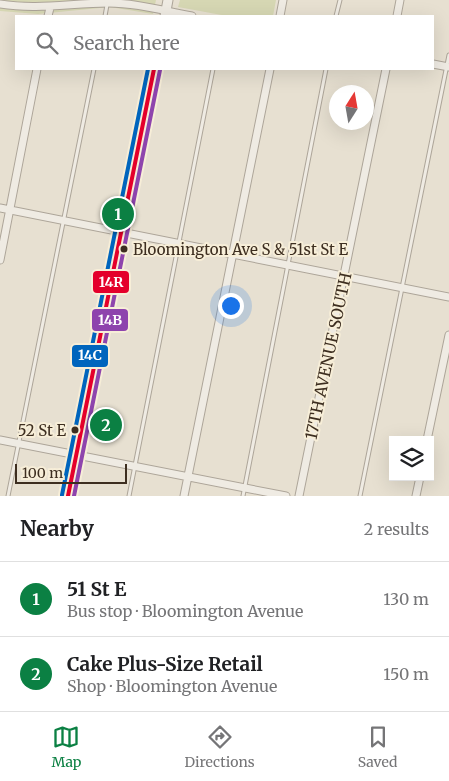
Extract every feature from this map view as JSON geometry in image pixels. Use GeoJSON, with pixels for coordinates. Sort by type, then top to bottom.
{"type":"FeatureCollection","features":[{"type":"Feature","properties":{"kind":"street"},"geometry":{"type":"LineString","coordinates":[[166,14],[168,0]]}},
{"type":"Feature","properties":{"kind":"street"},"geometry":{"type":"LineString","coordinates":[[280,15],[283,0]]}},
{"type":"Feature","properties":{"kind":"street"},"geometry":{"type":"LineString","coordinates":[[397,15],[400,0]]}},
{"type":"Feature","properties":{"kind":"street"},"geometry":{"type":"LineString","coordinates":[[0,4],[50,8],[108,3],[133,4],[166,14],[179,15]]}},
{"type":"Feature","properties":{"kind":"street"},"geometry":{"type":"LineString","coordinates":[[48,15],[50,8]]}},
{"type":"Feature","properties":{"kind":"street"},"geometry":{"type":"LineString","coordinates":[[434,64],[448,66]]}},
{"type":"Feature","properties":{"kind":"street"},"geometry":{"type":"LineString","coordinates":[[0,260],[38,70]]}},
{"type":"Feature","properties":{"kind":"street"},"geometry":{"type":"LineString","coordinates":[[68,496],[154,70]]}},
{"type":"Feature","properties":{"kind":"street"},"geometry":{"type":"LineString","coordinates":[[184,496],[270,70]]}},
{"type":"Feature","properties":{"kind":"street","name":"17TH AVENUE SOUTH"},"geometry":{"type":"LineString","coordinates":[[299,496],[386,70]]}},
{"type":"Feature","properties":{"kind":"street"},"geometry":{"type":"LineString","coordinates":[[0,208],[178,242],[449,298]]}},
{"type":"Feature","properties":{"kind":"street"},"geometry":{"type":"LineString","coordinates":[[429,436],[449,335]]}},
{"type":"Feature","properties":{"kind":"street"},"geometry":{"type":"LineString","coordinates":[[0,440],[286,496]]}},
{"type":"Feature","properties":{"kind":"street"},"geometry":{"type":"LineString","coordinates":[[416,496],[419,481]]}},
{"type":"Feature","properties":{"kind":"lane"},"geometry":{"type":"LineString","coordinates":[[336,15],[340,0]]}},
{"type":"Feature","properties":{"kind":"lane"},"geometry":{"type":"LineString","coordinates":[[105,15],[108,3]]}},
{"type":"Feature","properties":{"kind":"lane"},"geometry":{"type":"LineString","coordinates":[[360,496],[449,55]]}},
{"type":"Feature","properties":{"kind":"lane"},"geometry":{"type":"LineString","coordinates":[[8,496],[94,70]]}},
{"type":"Feature","properties":{"kind":"lane"},"geometry":{"type":"LineString","coordinates":[[129,496],[213,70]]}},
{"type":"Feature","properties":{"kind":"lane"},"geometry":{"type":"LineString","coordinates":[[243,496],[286,264],[326,70]]}},
{"type":"Feature","properties":{"kind":"green space"},"geometry":{"type":"Polygon","coordinates":[[[0,0],[156,0],[153,14],[110,7],[38,14],[0,11],[0,0]]]}},
{"type":"Feature","properties":{"kind":"green space"},"geometry":{"type":"Polygon","coordinates":[[[180,0],[276,0],[273,15],[222,15],[178,7],[180,0]]]}},
{"type":"Feature","properties":{"kind":"transit line","name":"14C"},"geometry":{"type":"LineString","coordinates":[[62,495],[148,70]]}},
{"type":"Feature","properties":{"kind":"transit line","name":"14R"},"geometry":{"type":"LineString","coordinates":[[68,496],[154,70]]}},
{"type":"Feature","properties":{"kind":"transit line","name":"14B"},"geometry":{"type":"LineString","coordinates":[[74,496],[160,70]]}},
{"type":"Feature","properties":{"kind":"place","name":"51 St E"},"geometry":{"type":"Point","coordinates":[118,214]}},
{"type":"Feature","properties":{"kind":"place","name":"Bloomington Ave S & 51st St E"},"geometry":{"type":"Point","coordinates":[124,249]}},
{"type":"Feature","properties":{"kind":"place","name":"Cake Plus-Size Retail"},"geometry":{"type":"Point","coordinates":[106,425]}},
{"type":"Feature","properties":{"kind":"place","name":"52 St E"},"geometry":{"type":"Point","coordinates":[75,430]}}]}
